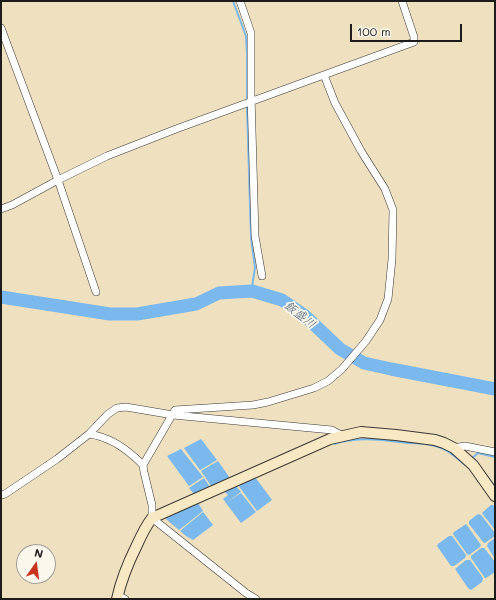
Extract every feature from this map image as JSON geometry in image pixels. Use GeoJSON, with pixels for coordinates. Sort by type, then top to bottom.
{"type":"FeatureCollection","features":[{"type":"Feature","properties":{"kind":"street"},"geometry":{"type":"LineString","coordinates":[[240,1],[251,33],[255,236],[262,276]]}},
{"type":"Feature","properties":{"kind":"street"},"geometry":{"type":"LineString","coordinates":[[1,208],[112,155],[176,129],[414,42],[414,37],[402,1]]}},
{"type":"Feature","properties":{"kind":"street"},"geometry":{"type":"LineString","coordinates":[[1,28],[58,180],[96,292]]}},
{"type":"Feature","properties":{"kind":"street"},"geometry":{"type":"LineString","coordinates":[[152,518],[152,505],[143,465],[175,410],[253,405],[314,388],[328,382],[342,369],[366,341],[380,320],[388,299],[392,259],[393,210],[385,189],[361,151],[338,108],[324,75]]}},
{"type":"Feature","properties":{"kind":"street"},"geometry":{"type":"LineString","coordinates":[[1,495],[5,494],[57,459],[89,434],[108,414],[117,408],[126,407],[173,415],[332,430],[343,436]]}},
{"type":"Feature","properties":{"kind":"street"},"geometry":{"type":"LineString","coordinates":[[120,598],[122,578],[146,526],[152,518],[330,440],[343,436],[361,432],[435,440],[444,443],[454,448],[473,465],[495,496]]}},
{"type":"Feature","properties":{"kind":"street"},"geometry":{"type":"LineString","coordinates":[[89,434],[104,438],[124,448],[143,465]]}},
{"type":"Feature","properties":{"kind":"street"},"geometry":{"type":"LineString","coordinates":[[454,448],[465,446],[495,452]]}},
{"type":"Feature","properties":{"kind":"street"},"geometry":{"type":"LineString","coordinates":[[152,518],[246,593],[256,599]]}},
{"type":"Feature","properties":{"kind":"water"},"geometry":{"type":"Polygon","coordinates":[[[201,439],[217,460],[200,470],[184,448],[201,439]]]}},
{"type":"Feature","properties":{"kind":"water"},"geometry":{"type":"Polygon","coordinates":[[[181,449],[203,477],[189,486],[167,456],[181,449]]]}},
{"type":"Feature","properties":{"kind":"water"},"geometry":{"type":"Polygon","coordinates":[[[218,461],[230,478],[211,486],[201,471],[218,461]]]}},
{"type":"Feature","properties":{"kind":"water"},"geometry":{"type":"Polygon","coordinates":[[[255,477],[272,500],[257,511],[238,485],[255,477]]]}},
{"type":"Feature","properties":{"kind":"water"},"geometry":{"type":"Polygon","coordinates":[[[204,478],[210,487],[194,494],[189,488],[204,478]]]}},
{"type":"Feature","properties":{"kind":"water"},"geometry":{"type":"Polygon","coordinates":[[[236,486],[241,492],[226,503],[223,499],[228,495],[224,491],[236,486]]]}},
{"type":"Feature","properties":{"kind":"water"},"geometry":{"type":"Polygon","coordinates":[[[241,493],[256,512],[241,523],[226,503],[241,493]]]}},
{"type":"Feature","properties":{"kind":"water"},"geometry":{"type":"Polygon","coordinates":[[[198,503],[203,511],[179,530],[166,519],[167,517],[198,503]]]}},
{"type":"Feature","properties":{"kind":"water"},"geometry":{"type":"Polygon","coordinates":[[[491,505],[495,507],[495,530],[482,513],[491,505]]]}},
{"type":"Feature","properties":{"kind":"water"},"geometry":{"type":"Polygon","coordinates":[[[203,512],[213,525],[193,540],[180,531],[203,512]]]}},
{"type":"Feature","properties":{"kind":"water"},"geometry":{"type":"Polygon","coordinates":[[[478,514],[481,515],[495,533],[495,536],[485,543],[469,524],[469,521],[478,514]]]}},
{"type":"Feature","properties":{"kind":"water"},"geometry":{"type":"Polygon","coordinates":[[[466,524],[481,545],[469,555],[453,534],[466,524]]]}},
{"type":"Feature","properties":{"kind":"water"},"geometry":{"type":"Polygon","coordinates":[[[449,536],[452,536],[466,555],[465,558],[454,566],[451,566],[437,546],[449,536]]]}},
{"type":"Feature","properties":{"kind":"water"},"geometry":{"type":"Polygon","coordinates":[[[495,538],[495,559],[487,546],[488,543],[495,538]]]}},
{"type":"Feature","properties":{"kind":"water"},"geometry":{"type":"Polygon","coordinates":[[[481,548],[485,549],[495,562],[495,572],[486,578],[471,558],[471,556],[481,548]]]}},
{"type":"Feature","properties":{"kind":"water"},"geometry":{"type":"Polygon","coordinates":[[[466,560],[470,560],[483,578],[482,582],[471,590],[455,569],[466,560]]]}},
{"type":"Feature","properties":{"kind":"waterway"},"geometry":{"type":"LineString","coordinates":[[233,1],[246,36],[247,102]]}},
{"type":"Feature","properties":{"kind":"waterway"},"geometry":{"type":"LineString","coordinates":[[247,106],[251,237],[255,268],[252,291]]}},
{"type":"Feature","properties":{"kind":"waterway","name":"飯盛川"},"geometry":{"type":"LineString","coordinates":[[1,297],[110,314],[137,314],[196,304],[219,293],[252,291],[282,300],[304,315],[340,349],[364,363],[495,389]]}},
{"type":"Feature","properties":{"kind":"waterway"},"geometry":{"type":"LineString","coordinates":[[334,444],[361,439],[428,444],[446,450],[465,465],[466,464]]}},
{"type":"Feature","properties":{"kind":"waterway"},"geometry":{"type":"LineString","coordinates":[[471,459],[478,453],[495,457]]}},
{"type":"Feature","properties":{"kind":"waterway"},"geometry":{"type":"LineString","coordinates":[[487,476],[495,487]]}}]}
